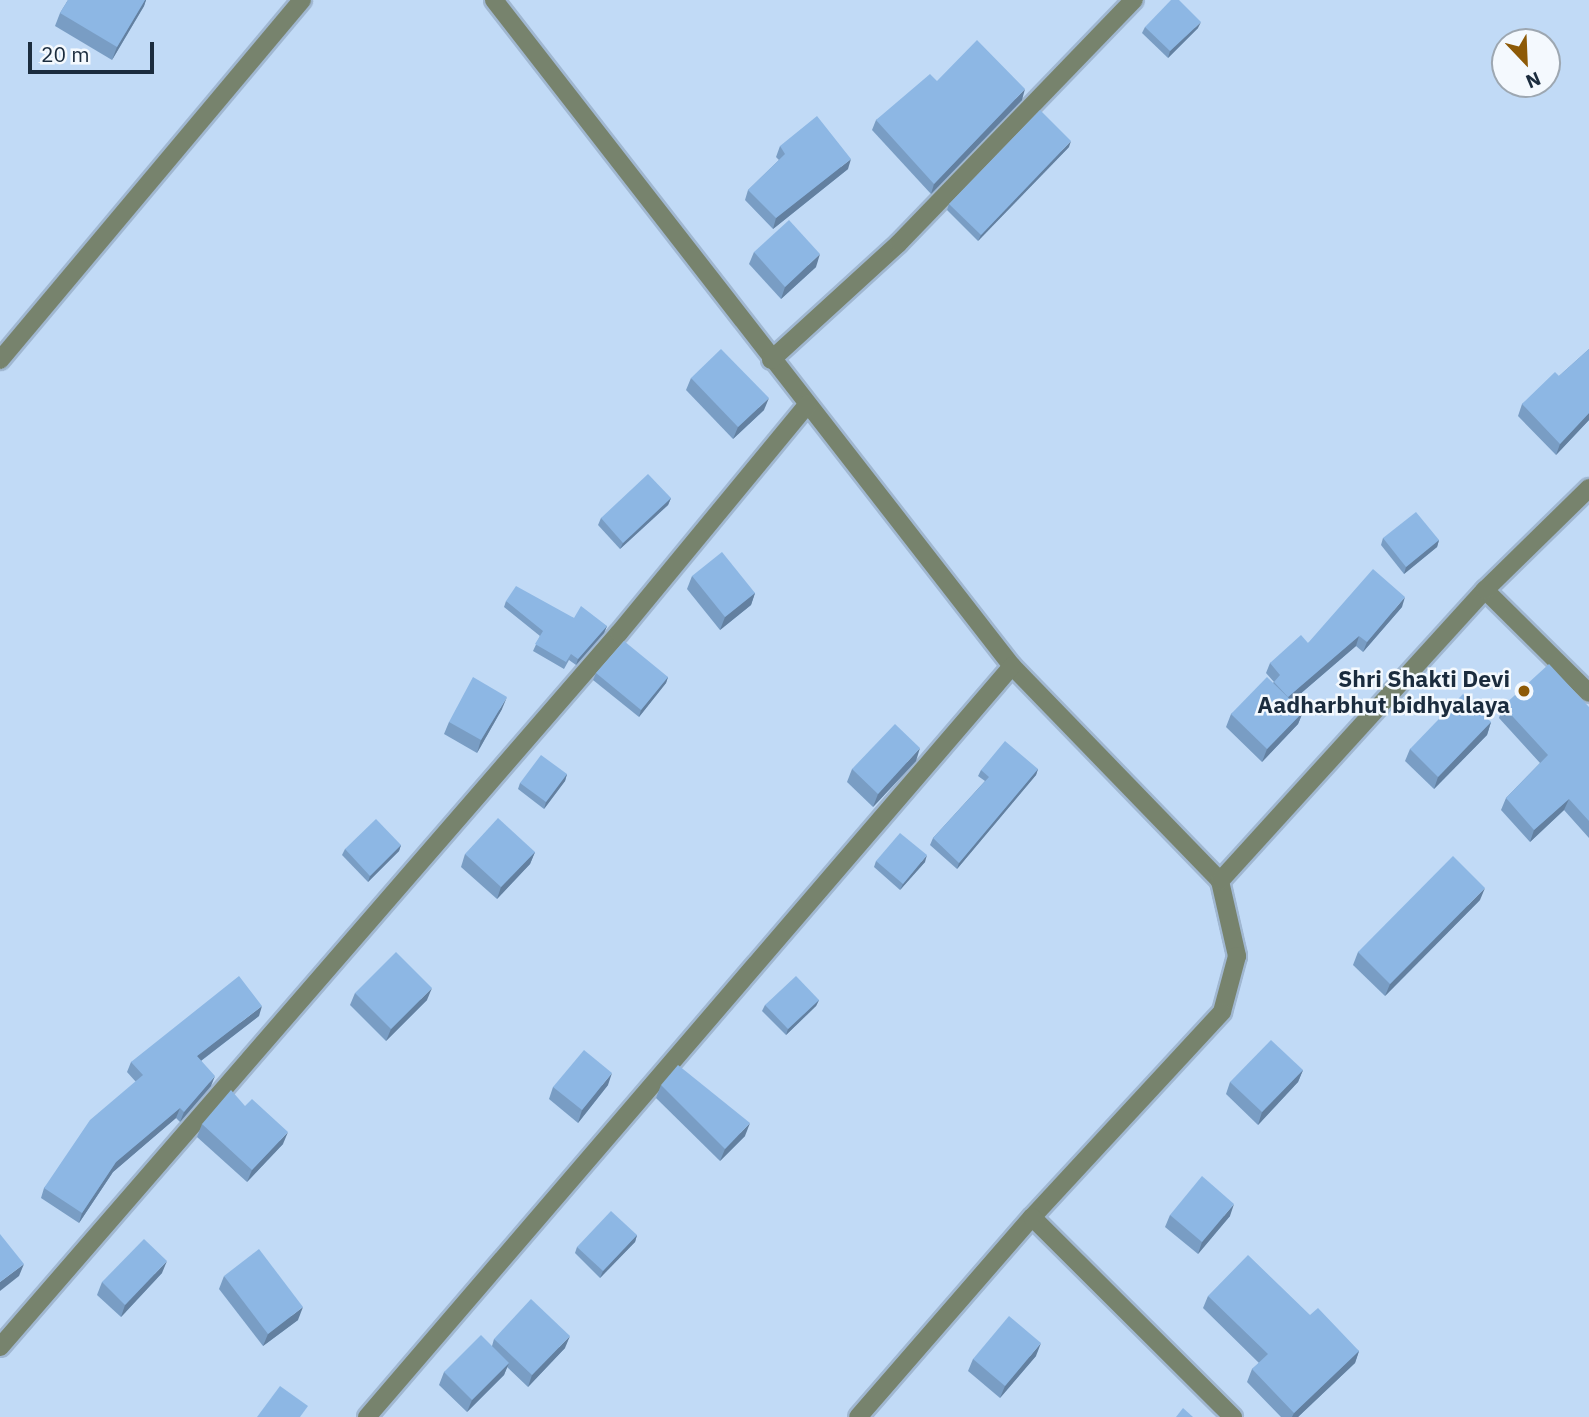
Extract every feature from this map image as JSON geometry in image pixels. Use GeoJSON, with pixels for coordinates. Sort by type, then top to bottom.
{"type":"FeatureCollection","features":[{"type":"Feature","properties":{"kind":"street"},"geometry":{"type":"LineString","coordinates":[[0,360],[302,0]]}},
{"type":"Feature","properties":{"kind":"street"},"geometry":{"type":"LineString","coordinates":[[494,0],[638,181],[771,359],[1012,666],[1220,881],[1237,956],[1222,1012],[1032,1217],[858,1417]]}},
{"type":"Feature","properties":{"kind":"street"},"geometry":{"type":"LineString","coordinates":[[771,359],[899,243],[1134,0]]}},
{"type":"Feature","properties":{"kind":"street"},"geometry":{"type":"LineString","coordinates":[[0,1347],[619,633],[807,405]]}},
{"type":"Feature","properties":{"kind":"street"},"geometry":{"type":"LineString","coordinates":[[1220,881],[1485,590],[1589,488]]}},
{"type":"Feature","properties":{"kind":"street"},"geometry":{"type":"LineString","coordinates":[[1485,590],[1589,693]]}},
{"type":"Feature","properties":{"kind":"street"},"geometry":{"type":"LineString","coordinates":[[367,1417],[1012,666]]}},
{"type":"Feature","properties":{"kind":"street"},"geometry":{"type":"LineString","coordinates":[[1032,1217],[1233,1417]]}},
{"type":"Feature","properties":{"kind":"building"},"geometry":{"type":"Polygon","coordinates":[[[68,0],[145,0],[117,47],[60,13],[68,0]]]}},
{"type":"Feature","properties":{"kind":"building"},"geometry":{"type":"Polygon","coordinates":[[[1171,0],[1179,0],[1201,22],[1170,51],[1145,27],[1171,0]]]}},
{"type":"Feature","properties":{"kind":"building"},"geometry":{"type":"Polygon","coordinates":[[[977,40],[1025,89],[934,184],[876,120],[930,74],[937,81],[977,40]]]}},
{"type":"Feature","properties":{"kind":"building"},"geometry":{"type":"Polygon","coordinates":[[[1040,110],[1071,141],[981,235],[949,204],[1040,110]]]}},
{"type":"Feature","properties":{"kind":"building"},"geometry":{"type":"Polygon","coordinates":[[[817,116],[851,159],[776,218],[748,190],[785,154],[780,146],[817,116]]]}},
{"type":"Feature","properties":{"kind":"building"},"geometry":{"type":"Polygon","coordinates":[[[789,220],[820,254],[785,287],[754,252],[789,220]]]}},
{"type":"Feature","properties":{"kind":"building"},"geometry":{"type":"Polygon","coordinates":[[[721,349],[769,398],[738,427],[691,378],[721,349]]]}},
{"type":"Feature","properties":{"kind":"building"},"geometry":{"type":"Polygon","coordinates":[[[1589,349],[1589,413],[1560,444],[1522,404],[1555,372],[1559,376],[1589,349]]]}},
{"type":"Feature","properties":{"kind":"building"},"geometry":{"type":"Polygon","coordinates":[[[648,474],[671,498],[623,543],[601,518],[648,474]]]}},
{"type":"Feature","properties":{"kind":"building"},"geometry":{"type":"Polygon","coordinates":[[[1416,512],[1439,540],[1406,567],[1383,538],[1416,512]]]}},
{"type":"Feature","properties":{"kind":"building"},"geometry":{"type":"Polygon","coordinates":[[[722,552],[755,593],[725,617],[692,576],[722,552]]]}},
{"type":"Feature","properties":{"kind":"building"},"geometry":{"type":"Polygon","coordinates":[[[1373,569],[1405,597],[1367,642],[1359,636],[1288,697],[1274,682],[1280,675],[1270,663],[1301,635],[1308,643],[1373,569]]]}},
{"type":"Feature","properties":{"kind":"building"},"geometry":{"type":"Polygon","coordinates":[[[516,586],[574,618],[581,606],[607,626],[578,659],[571,654],[566,662],[535,644],[543,631],[506,601],[516,586]]]}},
{"type":"Feature","properties":{"kind":"building"},"geometry":{"type":"Polygon","coordinates":[[[624,641],[668,677],[641,710],[596,673],[624,641]]]}},
{"type":"Feature","properties":{"kind":"building"},"geometry":{"type":"Polygon","coordinates":[[[1549,664],[1589,707],[1589,821],[1569,799],[1534,830],[1506,798],[1548,755],[1503,706],[1549,664]]]}},
{"type":"Feature","properties":{"kind":"building"},"geometry":{"type":"Polygon","coordinates":[[[473,677],[507,697],[481,740],[449,722],[473,677]]]}},
{"type":"Feature","properties":{"kind":"building"},"geometry":{"type":"Polygon","coordinates":[[[1267,677],[1303,712],[1267,749],[1231,714],[1267,677]]]}},
{"type":"Feature","properties":{"kind":"building"},"geometry":{"type":"Polygon","coordinates":[[[1463,694],[1491,722],[1438,777],[1410,749],[1463,694]]]}},
{"type":"Feature","properties":{"kind":"building"},"geometry":{"type":"Polygon","coordinates":[[[895,724],[920,748],[878,794],[852,769],[895,724]]]}},
{"type":"Feature","properties":{"kind":"building"},"geometry":{"type":"Polygon","coordinates":[[[1005,741],[1038,769],[959,863],[933,838],[989,777],[981,770],[1005,741]]]}},
{"type":"Feature","properties":{"kind":"building"},"geometry":{"type":"Polygon","coordinates":[[[541,755],[567,774],[546,802],[520,783],[541,755]]]}},
{"type":"Feature","properties":{"kind":"building"},"geometry":{"type":"Polygon","coordinates":[[[498,818],[535,852],[501,887],[465,854],[498,818]]]}},
{"type":"Feature","properties":{"kind":"building"},"geometry":{"type":"Polygon","coordinates":[[[376,819],[401,845],[370,876],[345,849],[376,819]]]}},
{"type":"Feature","properties":{"kind":"building"},"geometry":{"type":"Polygon","coordinates":[[[900,833],[927,855],[903,884],[876,861],[900,833]]]}},
{"type":"Feature","properties":{"kind":"building"},"geometry":{"type":"Polygon","coordinates":[[[1453,856],[1485,888],[1390,984],[1358,952],[1453,856]]]}},
{"type":"Feature","properties":{"kind":"building"},"geometry":{"type":"Polygon","coordinates":[[[396,952],[432,988],[391,1029],[355,993],[396,952]]]}},
{"type":"Feature","properties":{"kind":"building"},"geometry":{"type":"Polygon","coordinates":[[[239,976],[262,1006],[197,1056],[215,1076],[184,1112],[180,1108],[116,1162],[82,1213],[44,1188],[90,1120],[143,1075],[131,1062],[239,976]]]}},
{"type":"Feature","properties":{"kind":"building"},"geometry":{"type":"Polygon","coordinates":[[[796,976],[819,1000],[788,1029],[765,1005],[796,976]]]}},
{"type":"Feature","properties":{"kind":"building"},"geometry":{"type":"Polygon","coordinates":[[[1271,1040],[1303,1070],[1262,1112],[1230,1082],[1271,1040]]]}},
{"type":"Feature","properties":{"kind":"building"},"geometry":{"type":"Polygon","coordinates":[[[584,1050],[612,1073],[582,1110],[553,1087],[584,1050]]]}},
{"type":"Feature","properties":{"kind":"building"},"geometry":{"type":"Polygon","coordinates":[[[678,1065],[750,1123],[725,1149],[661,1085],[678,1065]]]}},
{"type":"Feature","properties":{"kind":"building"},"geometry":{"type":"Polygon","coordinates":[[[231,1090],[245,1106],[252,1099],[288,1132],[252,1170],[202,1124],[231,1090]]]}},
{"type":"Feature","properties":{"kind":"building"},"geometry":{"type":"Polygon","coordinates":[[[1202,1176],[1234,1204],[1202,1242],[1170,1215],[1202,1176]]]}},
{"type":"Feature","properties":{"kind":"building"},"geometry":{"type":"Polygon","coordinates":[[[611,1211],[637,1235],[603,1271],[577,1247],[611,1211]]]}},
{"type":"Feature","properties":{"kind":"building"},"geometry":{"type":"Polygon","coordinates":[[[0,1234],[24,1264],[0,1282],[0,1234]]]}},
{"type":"Feature","properties":{"kind":"building"},"geometry":{"type":"Polygon","coordinates":[[[144,1239],[167,1261],[125,1305],[102,1282],[144,1239]]]}},
{"type":"Feature","properties":{"kind":"building"},"geometry":{"type":"Polygon","coordinates":[[[259,1249],[303,1307],[268,1334],[224,1276],[259,1249]]]}},
{"type":"Feature","properties":{"kind":"building"},"geometry":{"type":"Polygon","coordinates":[[[1248,1255],[1310,1315],[1318,1308],[1359,1351],[1294,1413],[1252,1369],[1268,1354],[1208,1296],[1248,1255]]]}},
{"type":"Feature","properties":{"kind":"building"},"geometry":{"type":"Polygon","coordinates":[[[531,1299],[570,1336],[532,1375],[494,1339],[531,1299]]]}},
{"type":"Feature","properties":{"kind":"building"},"geometry":{"type":"Polygon","coordinates":[[[1009,1316],[1041,1343],[1005,1386],[973,1359],[1009,1316]]]}},
{"type":"Feature","properties":{"kind":"building"},"geometry":{"type":"Polygon","coordinates":[[[481,1335],[509,1363],[472,1400],[444,1372],[481,1335]]]}},
{"type":"Feature","properties":{"kind":"building"},"geometry":{"type":"Polygon","coordinates":[[[280,1386],[308,1406],[300,1417],[257,1417],[280,1386]]]}},
{"type":"Feature","properties":{"kind":"building"},"geometry":{"type":"Polygon","coordinates":[[[1183,1408],[1193,1417],[1176,1417],[1183,1408]]]}},
{"type":"Feature","properties":{"kind":"place","name":"Shri Shakti Devi Aadharbhut bidhyalaya"},"geometry":{"type":"Point","coordinates":[1524,691]}}]}
